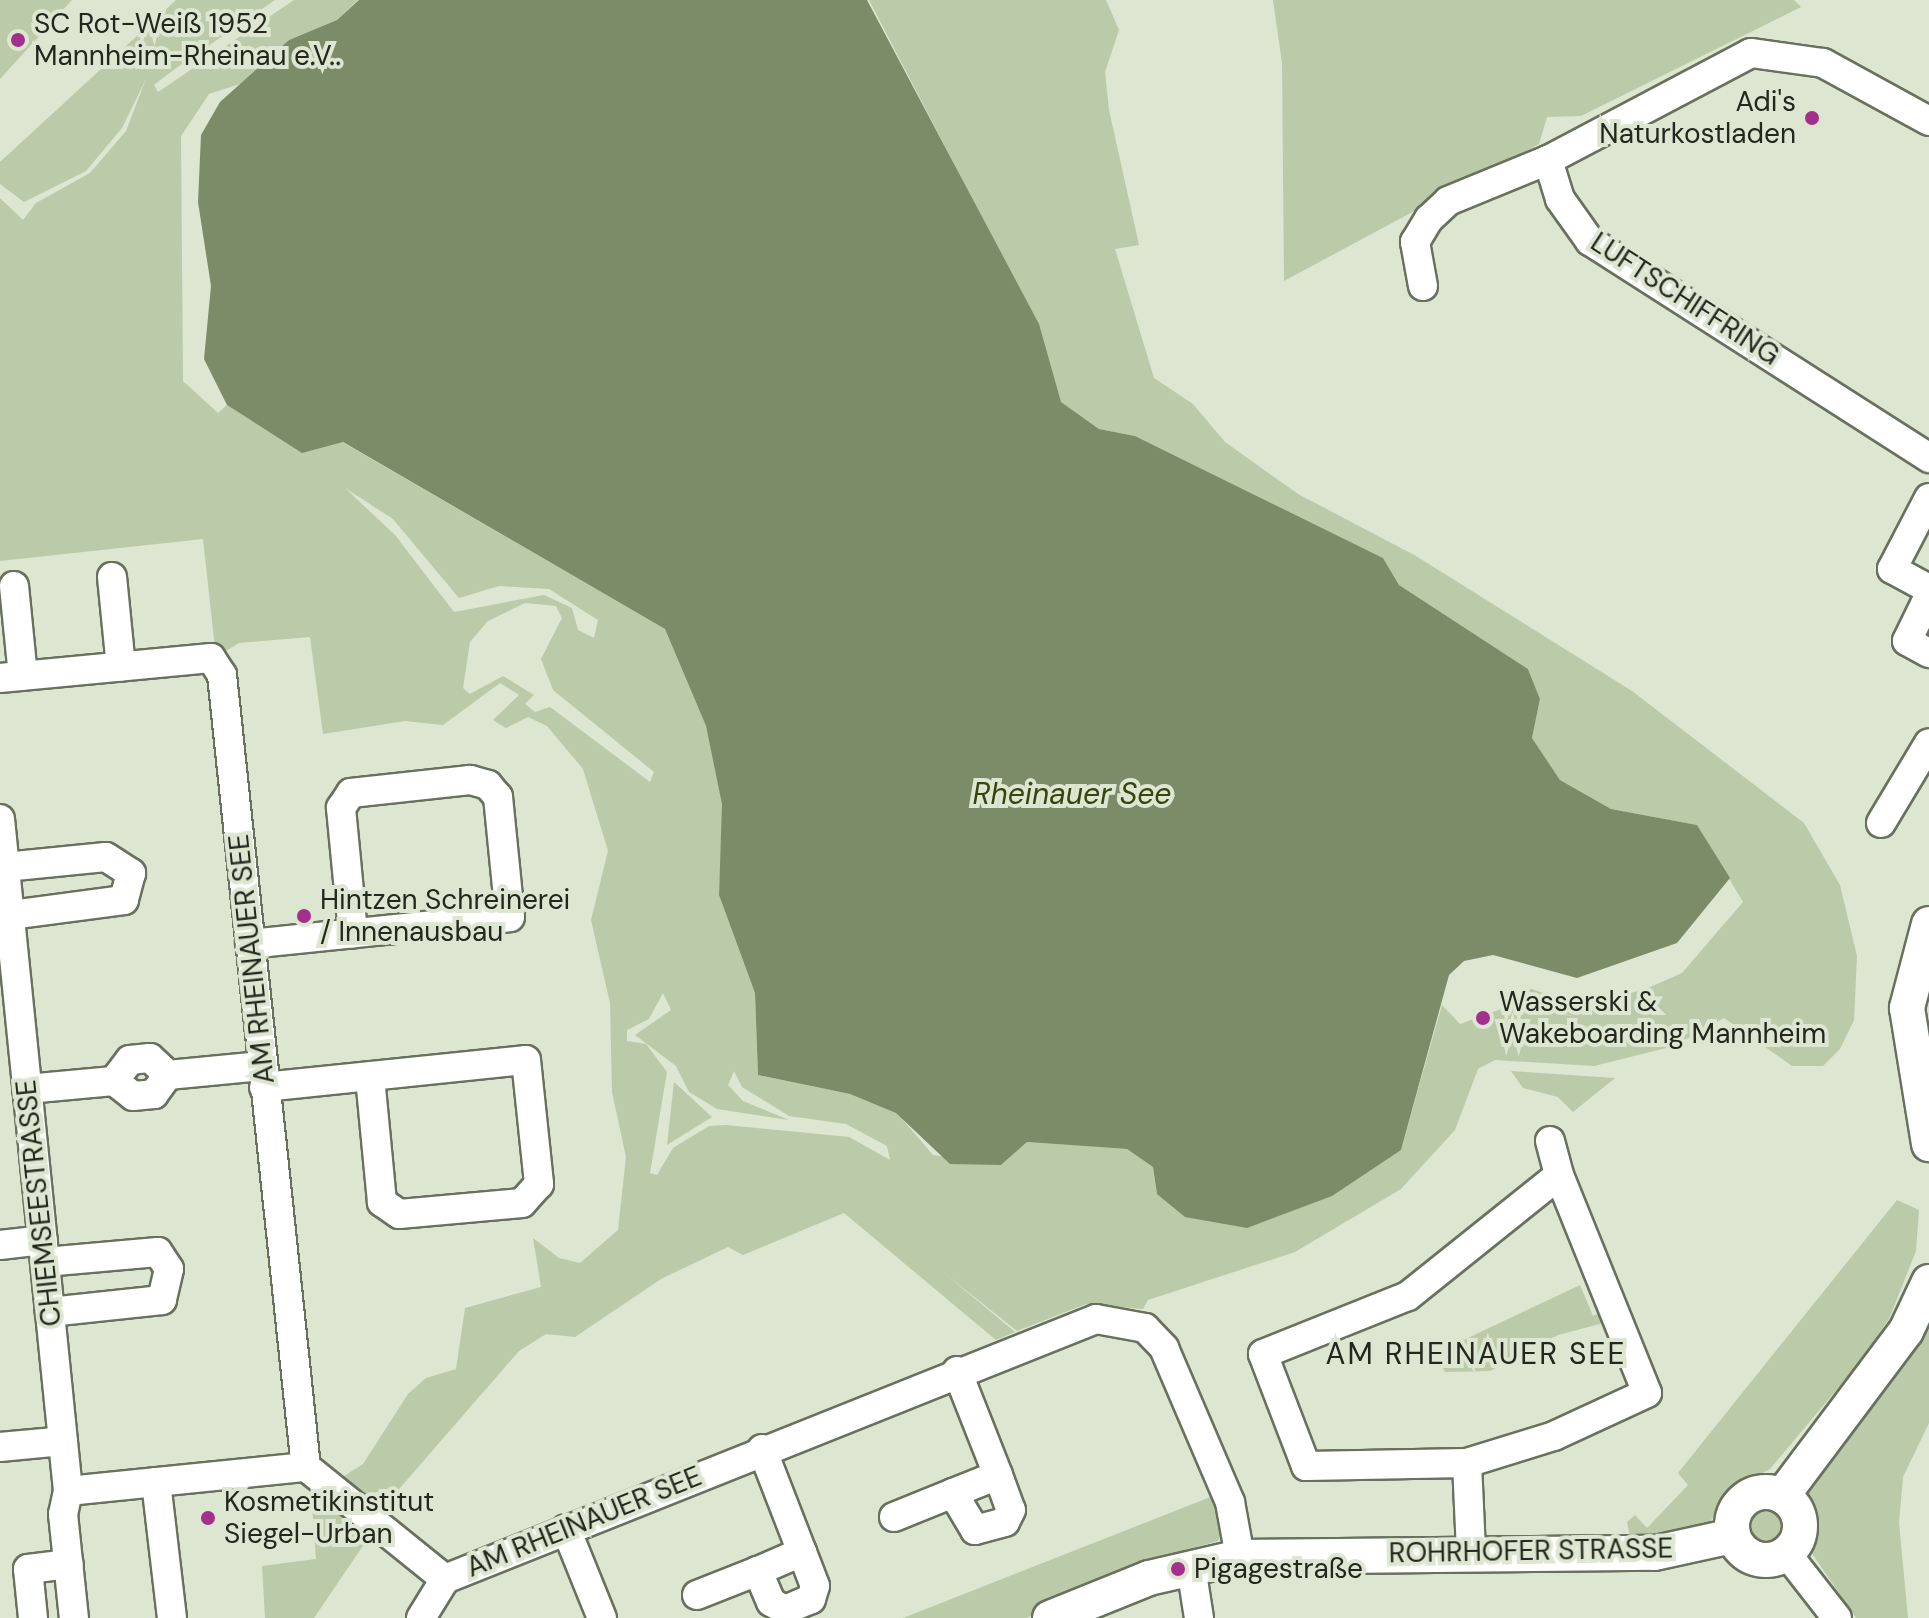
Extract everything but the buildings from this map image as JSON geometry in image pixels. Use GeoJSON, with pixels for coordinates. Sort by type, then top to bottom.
{"type":"FeatureCollection","features":[{"type":"Feature","properties":{"kind":"main road"},"geometry":{"type":"LineString","coordinates":[[1929,924],[1907,1008],[1929,1144]]}},
{"type":"Feature","properties":{"kind":"main road"},"geometry":{"type":"LineString","coordinates":[[1782,1496],[1800,1531],[1787,1554],[1761,1561],[1732,1536],[1744,1499],[1782,1496],[1906,1331],[1929,1282]]}},
{"type":"Feature","properties":{"kind":"main road","name":"ROHRHOFER STRASSE"},"geometry":{"type":"LineString","coordinates":[[1050,1618],[1191,1567],[1240,1557],[1471,1552],[1655,1553],[1732,1536]]}},
{"type":"Feature","properties":{"kind":"street"},"geometry":{"type":"LineString","coordinates":[[1423,286],[1415,242],[1429,219],[1448,201],[1548,160],[1751,53],[1823,63],[1929,121]]}},
{"type":"Feature","properties":{"kind":"street","name":"LUFTSCHIFFRING"},"geometry":{"type":"LineString","coordinates":[[1548,160],[1560,199],[1590,241],[1929,458]]}},
{"type":"Feature","properties":{"kind":"street"},"geometry":{"type":"LineString","coordinates":[[1929,498],[1892,569],[1929,589]]}},
{"type":"Feature","properties":{"kind":"street"},"geometry":{"type":"LineString","coordinates":[[112,577],[121,667]]}},
{"type":"Feature","properties":{"kind":"street","name":"AM RHEINAUER SEE"},"geometry":{"type":"LineString","coordinates":[[14,586],[12,677],[211,658],[222,675],[306,1467],[445,1579],[957,1371],[1096,1319],[1145,1328],[1177,1371],[1230,1502],[1240,1557]]}},
{"type":"Feature","properties":{"kind":"street"},"geometry":{"type":"LineString","coordinates":[[1929,596],[1907,641],[1929,653]]}},
{"type":"Feature","properties":{"kind":"street"},"geometry":{"type":"LineString","coordinates":[[1881,823],[1929,743]]}},
{"type":"Feature","properties":{"kind":"street"},"geometry":{"type":"LineString","coordinates":[[250,944],[510,917],[498,797],[488,785],[470,780],[351,793],[341,808],[353,933]]}},
{"type":"Feature","properties":{"kind":"street","name":"CHIEMSEESTRASSE"},"geometry":{"type":"LineString","coordinates":[[0,819],[10,915],[11,1040],[27,1089],[68,1491],[69,1564],[74,1618]]}},
{"type":"Feature","properties":{"kind":"street"},"geometry":{"type":"LineString","coordinates":[[5,867],[106,857],[122,861],[132,889],[110,904],[10,915]]}},
{"type":"Feature","properties":{"kind":"street"},"geometry":{"type":"LineString","coordinates":[[27,1089],[114,1081],[133,1096],[154,1094],[168,1075],[370,1077],[526,1060],[539,1184],[522,1203],[399,1214],[382,1202],[370,1077]]}},
{"type":"Feature","properties":{"kind":"street"},"geometry":{"type":"LineString","coordinates":[[1550,1141],[1559,1175],[1647,1393],[1554,1436],[1467,1463],[1306,1466],[1263,1354],[1408,1296],[1559,1175]]}},
{"type":"Feature","properties":{"kind":"street"},"geometry":{"type":"LineString","coordinates":[[0,1245],[44,1251],[158,1252],[169,1269],[162,1300],[50,1312]]}},
{"type":"Feature","properties":{"kind":"street"},"geometry":{"type":"LineString","coordinates":[[953,1493],[964,1520],[989,1531],[1011,1510],[957,1371]]}},
{"type":"Feature","properties":{"kind":"street"},"geometry":{"type":"LineString","coordinates":[[0,1447],[63,1441]]}},
{"type":"Feature","properties":{"kind":"street"},"geometry":{"type":"LineString","coordinates":[[758,1571],[771,1602],[800,1607],[815,1586],[762,1449]]}},
{"type":"Feature","properties":{"kind":"street"},"geometry":{"type":"LineString","coordinates":[[1467,1463],[1471,1552]]}},
{"type":"Feature","properties":{"kind":"street"},"geometry":{"type":"LineString","coordinates":[[68,1491],[306,1467]]}},
{"type":"Feature","properties":{"kind":"street"},"geometry":{"type":"LineString","coordinates":[[894,1517],[998,1475]]}},
{"type":"Feature","properties":{"kind":"street"},"geometry":{"type":"LineString","coordinates":[[156,1482],[172,1618]]}},
{"type":"Feature","properties":{"kind":"street"},"geometry":{"type":"LineString","coordinates":[[566,1529],[602,1618]]}},
{"type":"Feature","properties":{"kind":"street"},"geometry":{"type":"LineString","coordinates":[[697,1595],[802,1552]]}},
{"type":"Feature","properties":{"kind":"street"},"geometry":{"type":"LineString","coordinates":[[1787,1554],[1837,1618]]}},
{"type":"Feature","properties":{"kind":"street"},"geometry":{"type":"LineString","coordinates":[[33,1618],[28,1569],[69,1564]]}},
{"type":"Feature","properties":{"kind":"street"},"geometry":{"type":"LineString","coordinates":[[1191,1567],[1199,1618]]}},
{"type":"Feature","properties":{"kind":"street"},"geometry":{"type":"LineString","coordinates":[[421,1618],[445,1579]]}},
{"type":"Feature","properties":{"kind":"shaded area","name":"SC Rot-Weiß 1952 Mannheim-Rheinau e.V.."},"geometry":{"type":"Polygon","coordinates":[[[0,0],[72,0],[0,79],[0,0]]]}},
{"type":"Feature","properties":{"kind":"shaded area"},"geometry":{"type":"Polygon","coordinates":[[[176,0],[275,0],[154,85],[158,92],[294,0],[358,0],[337,20],[289,40],[246,82],[209,94],[181,136],[183,381],[218,413],[227,405],[302,452],[342,442],[665,629],[706,726],[723,802],[719,895],[755,993],[758,1075],[850,1094],[897,1113],[933,1155],[1001,1165],[1027,1142],[1127,1149],[1153,1167],[1157,1194],[1401,1150],[1442,1005],[1460,1024],[1515,1004],[1575,1017],[1516,1000],[1526,987],[1583,1007],[1648,988],[1682,973],[1743,902],[1697,825],[1611,809],[1560,780],[1532,738],[1540,699],[1528,669],[1399,585],[1383,558],[1135,436],[1099,429],[1061,402],[1006,264],[869,0],[1106,0],[1119,30],[1105,72],[1109,110],[1139,245],[1115,249],[1154,378],[1193,404],[1225,442],[1298,494],[1416,556],[1632,691],[1804,823],[1840,885],[1857,956],[1854,1020],[1840,1049],[1823,1066],[1792,1066],[1724,1018],[1674,1046],[1594,1066],[1495,1060],[1478,1069],[1455,1130],[1401,1189],[1295,1252],[1148,1300],[1143,1309],[1086,1304],[1017,1331],[943,1272],[1015,1332],[996,1340],[844,1213],[743,1255],[728,1247],[661,1279],[575,1337],[546,1334],[519,1351],[380,1511],[341,1478],[363,1464],[408,1394],[426,1378],[456,1369],[465,1308],[541,1287],[533,1238],[559,1258],[580,1263],[618,1230],[626,1157],[612,1092],[610,1003],[591,920],[608,851],[583,769],[547,726],[528,717],[506,728],[493,720],[519,695],[500,683],[443,725],[405,721],[323,734],[310,637],[239,643],[216,657],[203,539],[0,561],[0,198],[23,220],[36,203],[90,173],[126,131],[146,79],[122,128],[86,171],[24,202],[0,184],[0,162],[176,0]],[[345,488],[395,535],[454,612],[544,595],[572,608],[578,630],[594,638],[598,620],[549,589],[499,586],[459,598],[393,519],[345,488]],[[525,603],[488,621],[470,642],[463,688],[470,694],[503,676],[534,695],[525,704],[535,712],[550,707],[650,782],[654,772],[553,690],[541,659],[562,618],[556,606],[525,603]],[[663,993],[649,1019],[627,1030],[627,1041],[646,1044],[667,1072],[650,1173],[657,1175],[673,1148],[709,1126],[726,1125],[849,1137],[890,1160],[887,1146],[846,1124],[789,1116],[742,1087],[734,1071],[728,1085],[743,1101],[789,1120],[717,1109],[689,1092],[676,1066],[635,1035],[671,1010],[663,993]]]}},
{"type":"Feature","properties":{"kind":"shaded area"},"geometry":{"type":"Polygon","coordinates":[[[1273,0],[1794,0],[1801,7],[1581,116],[1547,117],[1539,144],[1284,281],[1282,63],[1273,0]]]}},
{"type":"Feature","properties":{"kind":"shaded area"},"geometry":{"type":"Polygon","coordinates":[[[1511,1071],[1615,1078],[1573,1112],[1558,1097],[1523,1088],[1511,1071]]]}},
{"type":"Feature","properties":{"kind":"shaded area"},"geometry":{"type":"Polygon","coordinates":[[[674,1082],[712,1117],[667,1145],[674,1082]]]}},
{"type":"Feature","properties":{"kind":"shaded area"},"geometry":{"type":"Polygon","coordinates":[[[1897,1200],[1919,1210],[1916,1251],[1889,1319],[1860,1362],[1770,1469],[1730,1490],[1708,1525],[1630,1537],[1627,1522],[1635,1515],[1647,1528],[1688,1485],[1678,1473],[1897,1200]]]}},
{"type":"Feature","properties":{"kind":"shaded area"},"geometry":{"type":"Polygon","coordinates":[[[1580,1285],[1593,1316],[1607,1310],[1611,1321],[1558,1335],[1490,1371],[1445,1372],[1436,1353],[1580,1285]]]}},
{"type":"Feature","properties":{"kind":"shaded area"},"geometry":{"type":"Polygon","coordinates":[[[1929,1323],[1929,1423],[1903,1477],[1899,1523],[1908,1618],[1856,1618],[1807,1546],[1805,1490],[1929,1323]]]}},
{"type":"Feature","properties":{"kind":"shaded area"},"geometry":{"type":"Polygon","coordinates":[[[311,1491],[371,1534],[314,1618],[265,1618],[262,1566],[316,1559],[311,1491]]]}},
{"type":"Feature","properties":{"kind":"shaded area"},"geometry":{"type":"Polygon","coordinates":[[[1213,1496],[1224,1529],[1218,1541],[1149,1560],[1150,1569],[1026,1618],[903,1618],[1213,1496]]]}},
{"type":"Feature","properties":{"kind":"shaded area"},"geometry":{"type":"Polygon","coordinates":[[[1767,1505],[1782,1511],[1788,1526],[1782,1541],[1767,1547],[1752,1541],[1746,1526],[1752,1511],[1767,1505]]]}},
{"type":"Feature","properties":{"kind":"water","name":"Rheinauer See"},"geometry":{"type":"Polygon","coordinates":[[[359,0],[867,0],[1039,324],[1061,402],[1099,429],[1135,436],[1383,558],[1399,585],[1528,669],[1540,699],[1532,738],[1560,780],[1611,809],[1697,825],[1730,878],[1677,943],[1577,978],[1493,955],[1464,961],[1449,975],[1401,1150],[1332,1196],[1247,1228],[1185,1217],[1157,1194],[1153,1167],[1127,1149],[1027,1142],[1001,1165],[950,1164],[896,1113],[850,1094],[758,1075],[755,993],[719,895],[722,804],[706,726],[665,629],[343,442],[302,453],[227,405],[204,359],[211,286],[198,202],[201,135],[220,102],[289,40],[337,20],[359,0]]]}},
{"type":"Feature","properties":{"kind":"place","name":"SC Rot-Weiß 1952 Mannheim-Rheinau e.V.."},"geometry":{"type":"Point","coordinates":[18,40]}},
{"type":"Feature","properties":{"kind":"place","name":"Adi's Naturkostladen"},"geometry":{"type":"Point","coordinates":[1812,118]}},
{"type":"Feature","properties":{"kind":"place","name":"Hintzen Schreinerei / Innenausbau"},"geometry":{"type":"Point","coordinates":[304,916]}},
{"type":"Feature","properties":{"kind":"place","name":"Wasserski & Wakeboarding Mannheim"},"geometry":{"type":"Point","coordinates":[1483,1018]}},
{"type":"Feature","properties":{"kind":"place","name":"Kosmetikinstitut Siegel-Urban"},"geometry":{"type":"Point","coordinates":[208,1518]}},
{"type":"Feature","properties":{"kind":"place","name":"Pigagestraße"},"geometry":{"type":"Point","coordinates":[1178,1569]}},
{"type":"Feature","properties":{"kind":"district","name":"AM RHEINAUER SEE"},"geometry":{"type":"Point","coordinates":[1476,1354]}}]}
